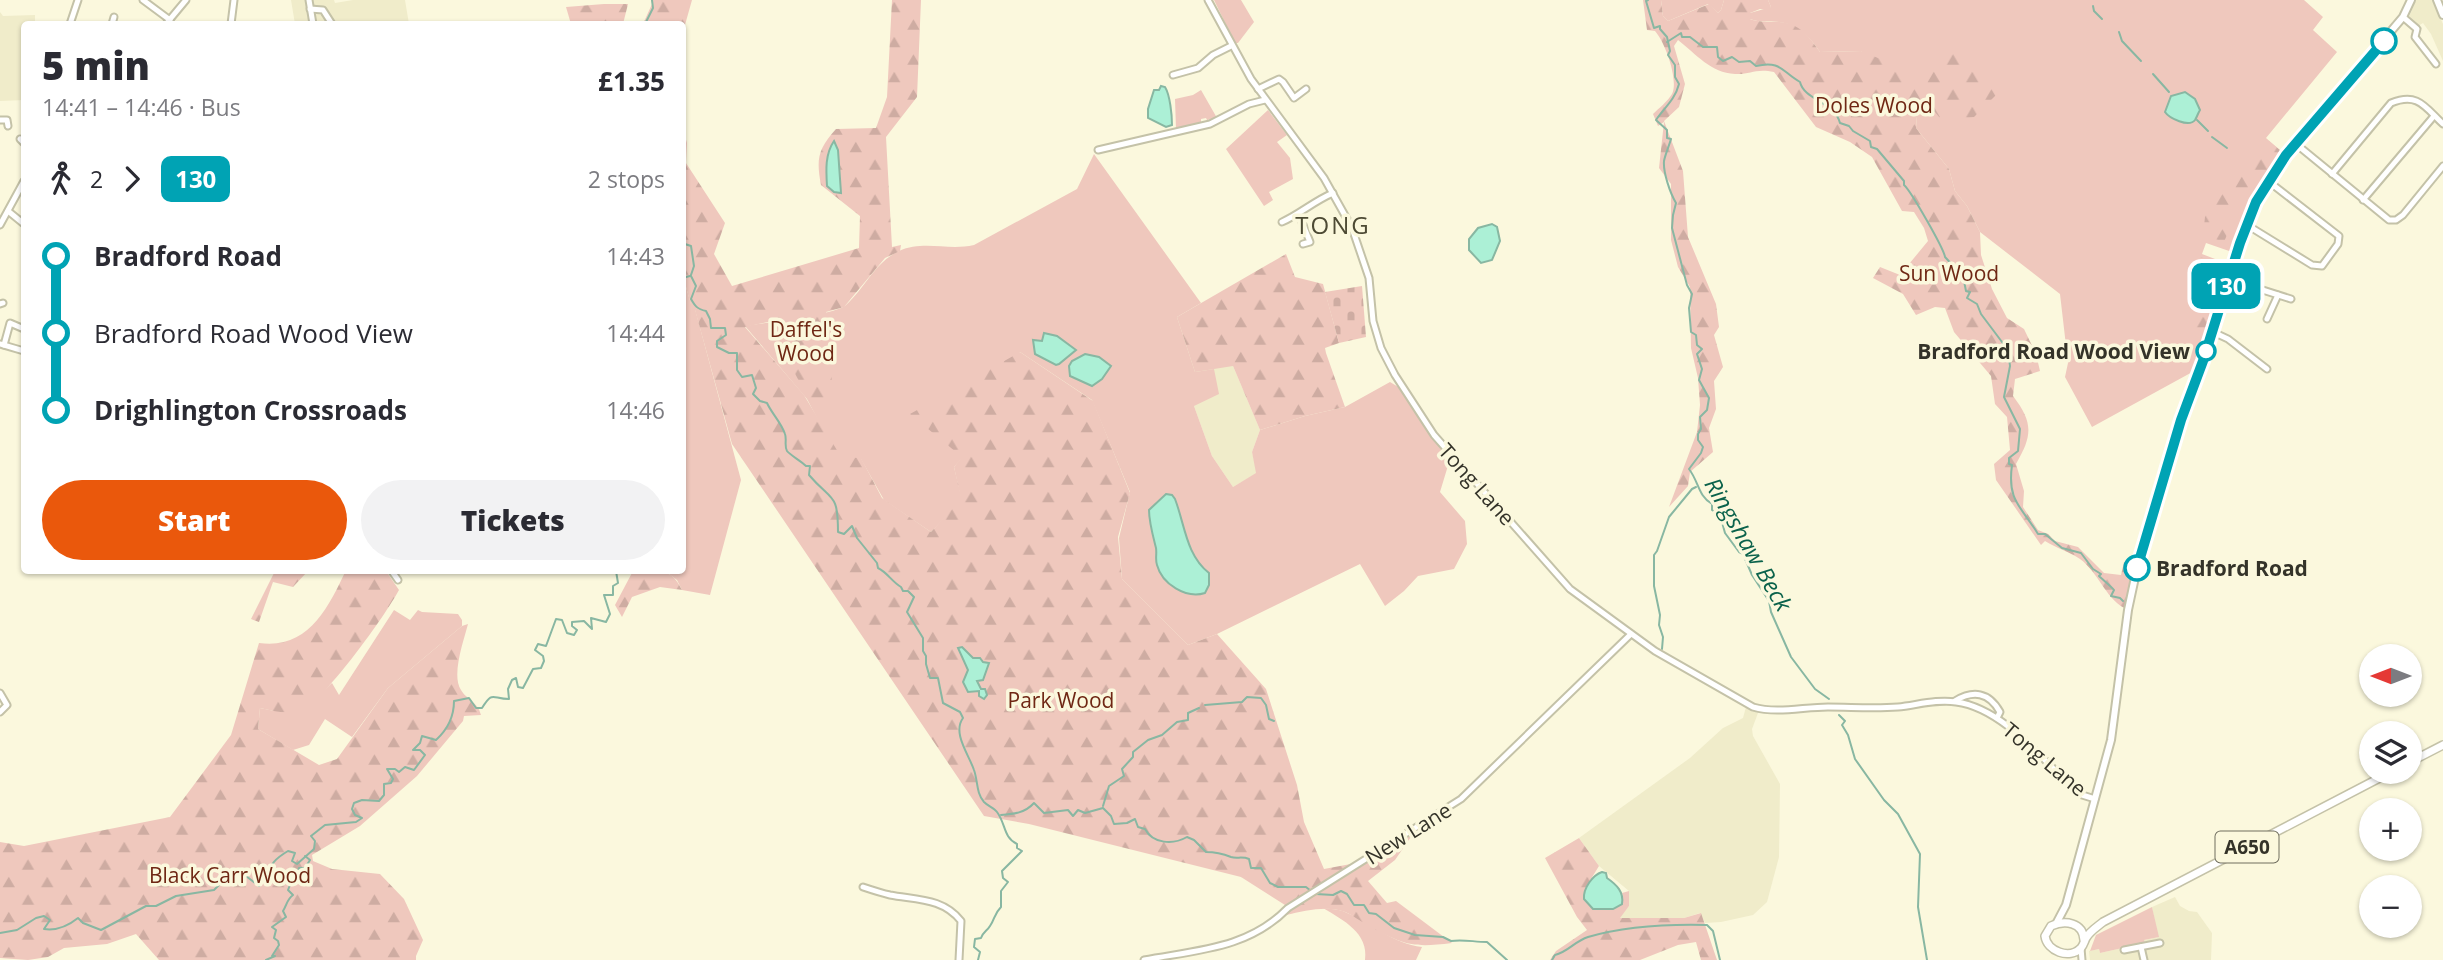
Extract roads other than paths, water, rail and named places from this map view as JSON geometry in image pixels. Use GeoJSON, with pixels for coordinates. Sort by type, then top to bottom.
{"type":"FeatureCollection","features":[{"type":"Feature","properties":{"kind":"highway"},"geometry":{"type":"LineString","coordinates":[[2422,756],[2443,745]]}},
{"type":"Feature","properties":{"kind":"highway","name":"A650"},"geometry":{"type":"LineString","coordinates":[[2103,922],[2056,924],[2048,929],[2045,936],[2053,960],[2083,944],[2103,922],[2368,784]]}},
{"type":"Feature","properties":{"kind":"highway"},"geometry":{"type":"LineString","coordinates":[[2075,925],[2083,933],[2083,944]]}},
{"type":"Feature","properties":{"kind":"highway"},"geometry":{"type":"LineString","coordinates":[[2050,948],[2068,953]]}},
{"type":"Feature","properties":{"kind":"main road"},"geometry":{"type":"LineString","coordinates":[[2056,924],[2066,905],[2111,740],[2128,610],[2149,526],[2247,225],[2268,181],[2403,17],[2411,0]]}},
{"type":"Feature","properties":{"kind":"main road"},"geometry":{"type":"LineString","coordinates":[[2437,0],[2443,15]]}},
{"type":"Feature","properties":{"kind":"main road"},"geometry":{"type":"LineString","coordinates":[[2066,905],[2067,915],[2075,925]]}},
{"type":"Feature","properties":{"kind":"street"},"geometry":{"type":"LineString","coordinates":[[71,21],[78,0]]}},
{"type":"Feature","properties":{"kind":"street"},"geometry":{"type":"LineString","coordinates":[[143,0],[167,21]]}},
{"type":"Feature","properties":{"kind":"street"},"geometry":{"type":"LineString","coordinates":[[169,21],[186,0]]}},
{"type":"Feature","properties":{"kind":"street"},"geometry":{"type":"LineString","coordinates":[[230,21],[234,0]]}},
{"type":"Feature","properties":{"kind":"street"},"geometry":{"type":"LineString","coordinates":[[309,0],[312,21]]}},
{"type":"Feature","properties":{"kind":"street","name":"Tong Lane"},"geometry":{"type":"LineString","coordinates":[[1208,0],[1231,46],[1265,100],[1333,193],[1360,250],[1369,278],[1374,328],[1395,375],[1434,435],[1558,577],[1678,667],[1757,708],[1870,709],[1955,701],[1997,718],[2079,794],[2095,799]]}},
{"type":"Feature","properties":{"kind":"street"},"geometry":{"type":"LineString","coordinates":[[310,9],[323,10],[330,21]]}},
{"type":"Feature","properties":{"kind":"street"},"geometry":{"type":"LineString","coordinates":[[112,21],[114,17]]}},
{"type":"Feature","properties":{"kind":"street"},"geometry":{"type":"LineString","coordinates":[[2403,17],[2417,29],[2415,37],[2436,64]]}},
{"type":"Feature","properties":{"kind":"street"},"geometry":{"type":"LineString","coordinates":[[1173,75],[1198,68],[1213,55],[1231,46]]}},
{"type":"Feature","properties":{"kind":"street"},"geometry":{"type":"LineString","coordinates":[[1258,89],[1279,79],[1294,98],[1306,89]]}},
{"type":"Feature","properties":{"kind":"street"},"geometry":{"type":"LineString","coordinates":[[2332,174],[2391,103],[2413,99],[2443,124]]}},
{"type":"Feature","properties":{"kind":"street"},"geometry":{"type":"LineString","coordinates":[[1098,150],[1210,124],[1249,104],[1265,100]]}},
{"type":"Feature","properties":{"kind":"street"},"geometry":{"type":"LineString","coordinates":[[2363,200],[2434,116]]}},
{"type":"Feature","properties":{"kind":"street"},"geometry":{"type":"LineString","coordinates":[[0,120],[7,120],[8,126]]}},
{"type":"Feature","properties":{"kind":"street"},"geometry":{"type":"LineString","coordinates":[[2296,144],[2389,220],[2396,220],[2403,215],[2443,166]]}},
{"type":"Feature","properties":{"kind":"street"},"geometry":{"type":"LineString","coordinates":[[2247,225],[2312,265],[2322,267],[2338,244],[2339,236],[2268,181]]}},
{"type":"Feature","properties":{"kind":"street"},"geometry":{"type":"LineString","coordinates":[[0,225],[21,187]]}},
{"type":"Feature","properties":{"kind":"street"},"geometry":{"type":"LineString","coordinates":[[1282,222],[1299,215],[1317,200],[1333,193]]}},
{"type":"Feature","properties":{"kind":"street"},"geometry":{"type":"LineString","coordinates":[[8,211],[21,222]]}},
{"type":"Feature","properties":{"kind":"street"},"geometry":{"type":"LineString","coordinates":[[1299,215],[1310,242],[1303,244]]}},
{"type":"Feature","properties":{"kind":"street"},"geometry":{"type":"LineString","coordinates":[[2228,279],[2291,299]]}},
{"type":"Feature","properties":{"kind":"street"},"geometry":{"type":"LineString","coordinates":[[2267,319],[2278,295]]}},
{"type":"Feature","properties":{"kind":"street"},"geometry":{"type":"LineString","coordinates":[[21,328],[10,323],[2,345],[21,350]]}},
{"type":"Feature","properties":{"kind":"street"},"geometry":{"type":"LineString","coordinates":[[2213,332],[2228,339],[2267,369]]}},
{"type":"Feature","properties":{"kind":"street"},"geometry":{"type":"LineString","coordinates":[[394,574],[398,580]]}},
{"type":"Feature","properties":{"kind":"street","name":"New Lane"},"geometry":{"type":"LineString","coordinates":[[1144,960],[1238,942],[1269,926],[1287,908],[1461,799],[1631,634]]}},
{"type":"Feature","properties":{"kind":"street"},"geometry":{"type":"LineString","coordinates":[[0,693],[7,705],[0,712]]}},
{"type":"Feature","properties":{"kind":"street","name":"Tong Lane"},"geometry":{"type":"LineString","coordinates":[[1955,701],[1966,695],[1980,694],[1995,703],[2000,712],[1997,718]]}},
{"type":"Feature","properties":{"kind":"street"},"geometry":{"type":"LineString","coordinates":[[863,887],[888,895],[934,902],[953,911],[961,921],[959,960]]}},
{"type":"Feature","properties":{"kind":"street"},"geometry":{"type":"LineString","coordinates":[[2124,950],[2160,943]]}},
{"type":"Feature","properties":{"kind":"street"},"geometry":{"type":"LineString","coordinates":[[2068,953],[2081,960],[2083,944]]}},
{"type":"Feature","properties":{"kind":"street"},"geometry":{"type":"LineString","coordinates":[[2141,947],[2144,960]]}},
{"type":"Feature","properties":{"kind":"waterway"},"geometry":{"type":"LineString","coordinates":[[646,21],[653,8],[652,0]]}},
{"type":"Feature","properties":{"kind":"waterway","name":"Ringshaw Beck"},"geometry":{"type":"LineString","coordinates":[[1648,0],[1646,1],[1654,28],[1660,26],[1667,37],[1670,51],[1668,55],[1675,65],[1675,77],[1679,84],[1672,99],[1656,120],[1667,130],[1667,138],[1671,139],[1664,166],[1676,203],[1672,228],[1687,285],[1692,294],[1689,308],[1691,332],[1696,335],[1697,345],[1702,349],[1697,354],[1702,369],[1699,380],[1709,398],[1707,410],[1700,417],[1698,440],[1703,447],[1689,469],[1701,493],[1712,504],[1712,510],[1720,515],[1725,533],[1743,554],[1752,575],[1769,601],[1771,612],[1791,657],[1815,689],[1829,699]]}},
{"type":"Feature","properties":{"kind":"waterway"},"geometry":{"type":"LineString","coordinates":[[2093,6],[2102,19]]}},
{"type":"Feature","properties":{"kind":"waterway"},"geometry":{"type":"LineString","coordinates":[[2119,32],[2122,41],[2141,61]]}},
{"type":"Feature","properties":{"kind":"waterway","name":"Ringshaw Beck"},"geometry":{"type":"LineString","coordinates":[[1667,42],[1681,33],[1682,37],[1690,37],[1703,47],[1717,47],[1718,57],[1723,61],[1732,57],[1739,62],[1750,61],[1756,66],[1771,65],[1781,68],[1800,82],[1807,93],[1832,110],[1840,123],[1870,141],[1871,147],[1877,149],[1904,181],[1945,257],[1964,281],[1966,291],[1970,292],[1967,298],[1977,304],[1981,314],[2008,350],[2010,366],[2004,397],[2020,429],[2018,451],[2009,458],[2009,464],[2012,465],[2012,487],[2017,503],[2038,534],[2045,534],[2062,548],[2081,553],[2114,590],[2111,596],[2123,601]]}},
{"type":"Feature","properties":{"kind":"waterway"},"geometry":{"type":"LineString","coordinates":[[2153,74],[2169,92]]}},
{"type":"Feature","properties":{"kind":"waterway"},"geometry":{"type":"LineString","coordinates":[[2197,120],[2208,131]]}},
{"type":"Feature","properties":{"kind":"waterway"},"geometry":{"type":"LineString","coordinates":[[2212,137],[2227,148]]}},
{"type":"Feature","properties":{"kind":"waterway"},"geometry":{"type":"LineString","coordinates":[[686,244],[691,246],[694,266],[691,275]]}},
{"type":"Feature","properties":{"kind":"waterway"},"geometry":{"type":"LineString","coordinates":[[686,277],[690,276]]}},
{"type":"Feature","properties":{"kind":"waterway"},"geometry":{"type":"LineString","coordinates":[[691,276],[696,286],[691,299],[694,304],[706,311],[711,328],[725,328],[726,335],[717,341],[717,347],[729,353],[737,353],[737,370],[742,377],[752,375],[756,388],[753,394],[760,401],[767,403],[781,426],[786,436],[787,451],[806,466],[810,466],[809,475],[835,504],[838,532],[844,534],[852,526],[878,568],[903,591],[908,591],[914,597],[907,612],[923,638],[923,651],[930,678],[938,678],[943,703],[960,712],[963,718],[960,737],[974,770],[980,795],[984,802],[997,812],[1009,838],[1022,851],[1002,871],[1003,878],[1008,882],[1001,891],[1001,907],[992,923],[981,938],[975,939],[974,947],[980,952],[978,960]]}},
{"type":"Feature","properties":{"kind":"waterway"},"geometry":{"type":"LineString","coordinates":[[1662,649],[1663,637],[1654,586],[1654,555],[1669,517],[1696,487]]}},
{"type":"Feature","properties":{"kind":"waterway"},"geometry":{"type":"LineString","coordinates":[[0,933],[17,930],[44,916],[50,920],[44,929],[62,927],[78,918],[83,923],[101,930],[146,906],[156,906],[176,896],[214,890],[223,881],[235,876],[246,876],[259,886],[273,864],[288,851],[295,853],[292,861],[297,864],[314,849],[315,841],[311,836],[325,825],[356,822],[362,818],[355,815],[352,809],[354,803],[362,800],[379,801],[384,795],[384,784],[391,783],[393,779],[387,769],[399,772],[405,767],[414,770],[425,755],[420,750],[413,750],[420,743],[422,736],[436,740],[440,736],[447,727],[454,701],[469,698],[476,708],[482,708],[491,697],[509,699],[508,689],[516,678],[518,687],[523,688],[533,669],[541,668],[543,656],[535,650],[538,644],[546,646],[556,619],[562,620],[567,633],[574,635],[577,630],[572,626],[572,622],[584,621],[592,629],[591,618],[606,622],[610,614],[604,595],[613,595],[613,586],[618,583],[616,574]]}},
{"type":"Feature","properties":{"kind":"waterway"},"geometry":{"type":"LineString","coordinates":[[1205,705],[1242,702],[1247,697],[1261,698],[1266,705],[1269,719],[1274,721]]}},
{"type":"Feature","properties":{"kind":"waterway"},"geometry":{"type":"LineString","coordinates":[[1103,806],[1109,786],[1124,776],[1122,769],[1133,757],[1133,752],[1148,740],[1162,735],[1177,722],[1188,720],[1188,713],[1199,708]]}},
{"type":"Feature","properties":{"kind":"waterway"},"geometry":{"type":"LineString","coordinates":[[1839,715],[1845,721],[1842,725],[1855,759],[1884,800],[1898,814],[1920,854],[1918,907],[1927,960]]}},
{"type":"Feature","properties":{"kind":"waterway"},"geometry":{"type":"LineString","coordinates":[[1001,815],[1023,811],[1034,803],[1044,813],[1068,810],[1073,816],[1078,810],[1085,813],[1103,808],[1114,824],[1135,819],[1138,827],[1145,829],[1153,838],[1170,842],[1187,837],[1206,852],[1249,859],[1251,868],[1261,868],[1270,883],[1278,887],[1306,887],[1311,891]]}},
{"type":"Feature","properties":{"kind":"waterway"},"geometry":{"type":"LineString","coordinates":[[266,960],[275,956],[272,956],[279,945],[274,938],[276,930],[272,927],[286,917],[283,911],[293,895],[288,890],[291,875],[298,872],[299,868],[305,868],[310,860],[305,856]]}},
{"type":"Feature","properties":{"kind":"waterway"},"geometry":{"type":"LineString","coordinates":[[1316,894],[1333,895],[1341,891],[1347,894],[1354,905],[1364,905],[1369,913],[1376,914],[1394,928],[1415,935],[1443,937],[1451,941],[1487,942],[1507,960]]}},
{"type":"Feature","properties":{"kind":"waterway"},"geometry":{"type":"LineString","coordinates":[[1552,960],[1555,955],[1583,939],[1602,933],[1647,926],[1692,925],[1707,925],[1713,931],[1720,960]]}},
{"type":"Feature","properties":{"kind":"place","name":"Bradford Road Wood View"},"geometry":{"type":"Point","coordinates":[2206,351]}},
{"type":"Feature","properties":{"kind":"place","name":"Bradford Road"},"geometry":{"type":"Point","coordinates":[2137,568]}},
{"type":"Feature","properties":{"kind":"district","name":"TONG"},"geometry":{"type":"Point","coordinates":[1333,224]}},
{"type":"Feature","properties":{"kind":"park label","name":"Doles Wood"},"geometry":{"type":"Point","coordinates":[1874,105]}},
{"type":"Feature","properties":{"kind":"park label","name":"Sun Wood"},"geometry":{"type":"Point","coordinates":[1949,273]}},
{"type":"Feature","properties":{"kind":"park label","name":"Daffel's Wood"},"geometry":{"type":"Point","coordinates":[806,341]}},
{"type":"Feature","properties":{"kind":"park label","name":"Park Wood"},"geometry":{"type":"Point","coordinates":[1061,700]}},
{"type":"Feature","properties":{"kind":"park label","name":"Black Carr Wood"},"geometry":{"type":"Point","coordinates":[230,875]}}]}
